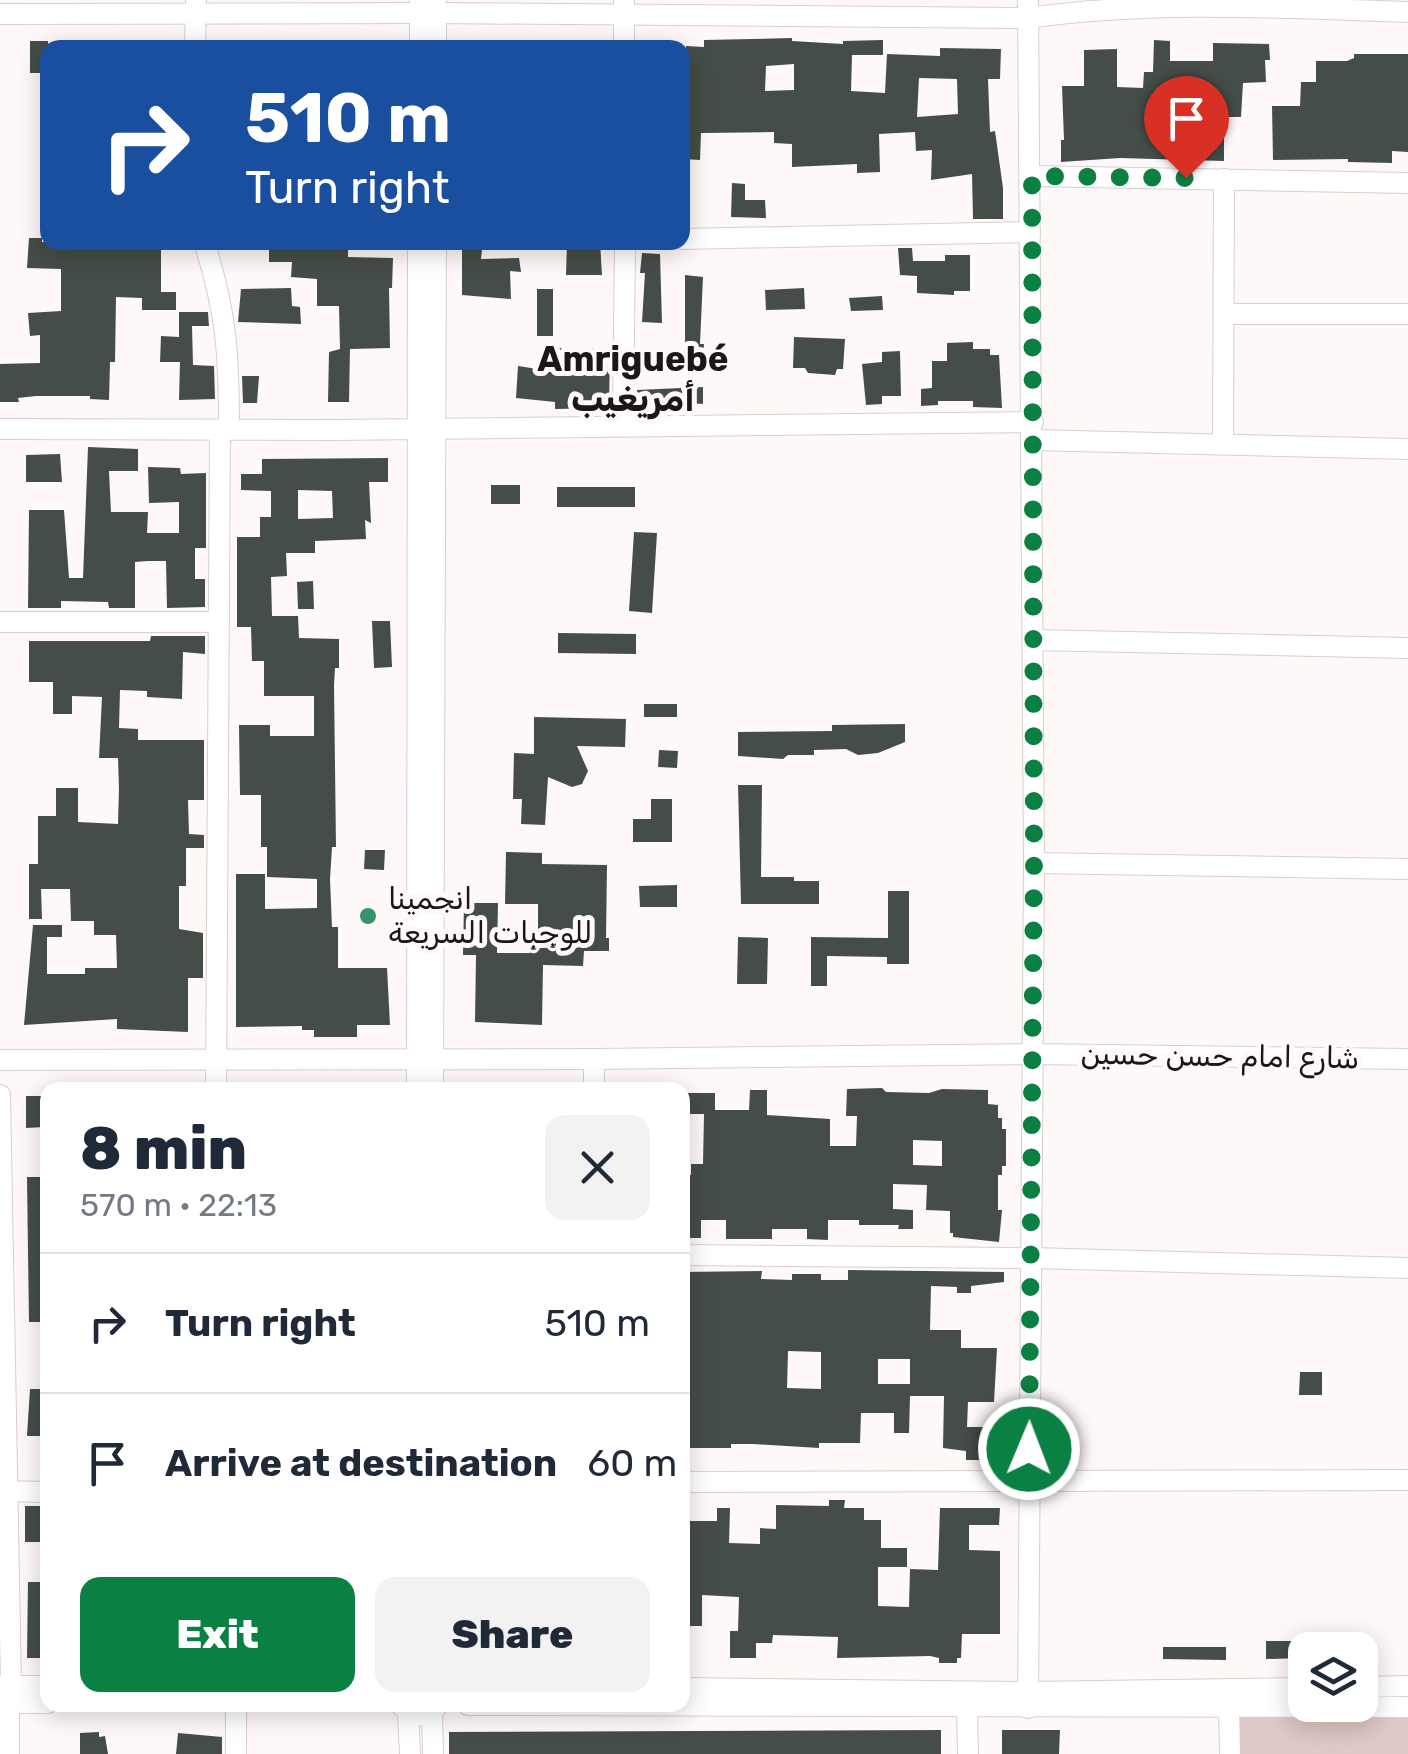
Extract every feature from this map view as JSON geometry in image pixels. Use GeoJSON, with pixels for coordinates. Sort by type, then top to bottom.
{"type":"FeatureCollection","features":[{"type":"Feature","properties":{"kind":"street"},"geometry":{"type":"LineString","coordinates":[[0,14],[428,6],[1085,10],[1234,3],[1408,12]]}},
{"type":"Feature","properties":{"kind":"street"},"geometry":{"type":"LineString","coordinates":[[422,40],[428,6]]}},
{"type":"Feature","properties":{"kind":"street"},"geometry":{"type":"LineString","coordinates":[[428,6],[434,40]]}},
{"type":"Feature","properties":{"kind":"street"},"geometry":{"type":"LineString","coordinates":[[195,40],[196,8]]}},
{"type":"Feature","properties":{"kind":"street"},"geometry":{"type":"LineString","coordinates":[[624,8],[624,40]]}},
{"type":"Feature","properties":{"kind":"street"},"geometry":{"type":"LineString","coordinates":[[1028,9],[1034,863],[1028,1700]]}},
{"type":"Feature","properties":{"kind":"street"},"geometry":{"type":"LineString","coordinates":[[1032,176],[1408,183]]}},
{"type":"Feature","properties":{"kind":"street"},"geometry":{"type":"LineString","coordinates":[[1224,179],[1224,444]]}},
{"type":"Feature","properties":{"kind":"street"},"geometry":{"type":"LineString","coordinates":[[690,238],[1030,232]]}},
{"type":"Feature","properties":{"kind":"street"},"geometry":{"type":"LineString","coordinates":[[206,250],[225,315],[229,360],[218,622],[216,1082]]}},
{"type":"Feature","properties":{"kind":"street"},"geometry":{"type":"LineString","coordinates":[[418,250],[426,428],[425,1059],[419,1082]]}},
{"type":"Feature","properties":{"kind":"street"},"geometry":{"type":"LineString","coordinates":[[426,428],[436,250]]}},
{"type":"Feature","properties":{"kind":"street"},"geometry":{"type":"LineString","coordinates":[[623,426],[625,250]]}},
{"type":"Feature","properties":{"kind":"street"},"geometry":{"type":"LineString","coordinates":[[1224,314],[1408,314]]}},
{"type":"Feature","properties":{"kind":"street"},"geometry":{"type":"LineString","coordinates":[[0,429],[623,426],[1033,431],[1224,444],[1408,450]]}},
{"type":"Feature","properties":{"kind":"street"},"geometry":{"type":"LineString","coordinates":[[0,622],[218,622]]}},
{"type":"Feature","properties":{"kind":"street"},"geometry":{"type":"LineString","coordinates":[[1032,640],[1408,648]]}},
{"type":"Feature","properties":{"kind":"street"},"geometry":{"type":"LineString","coordinates":[[1034,863],[1408,869]]}},
{"type":"Feature","properties":{"kind":"street","name":"شارع امام حسن حسين"},"geometry":{"type":"LineString","coordinates":[[0,1060],[594,1060],[1032,1054],[1408,1059]]}},
{"type":"Feature","properties":{"kind":"street"},"geometry":{"type":"LineString","coordinates":[[425,1059],[431,1082]]}},
{"type":"Feature","properties":{"kind":"street"},"geometry":{"type":"LineString","coordinates":[[594,1060],[594,1082]]}},
{"type":"Feature","properties":{"kind":"street"},"geometry":{"type":"LineString","coordinates":[[0,1095],[5,1694],[9,1754]]}},
{"type":"Feature","properties":{"kind":"street"},"geometry":{"type":"LineString","coordinates":[[690,1256],[1030,1258],[1408,1268]]}},
{"type":"Feature","properties":{"kind":"street"},"geometry":{"type":"LineString","coordinates":[[690,1482],[1408,1480]]}},
{"type":"Feature","properties":{"kind":"street"},"geometry":{"type":"LineString","coordinates":[[4,1491],[40,1492]]}},
{"type":"Feature","properties":{"kind":"street"},"geometry":{"type":"LineString","coordinates":[[1378,1687],[1408,1686]]}},
{"type":"Feature","properties":{"kind":"street"},"geometry":{"type":"LineString","coordinates":[[5,1694],[40,1687]]}},
{"type":"Feature","properties":{"kind":"street"},"geometry":{"type":"LineString","coordinates":[[690,1688],[1230,1707],[1408,1707]]}},
{"type":"Feature","properties":{"kind":"street"},"geometry":{"type":"LineString","coordinates":[[690,1706],[967,1708],[1028,1700],[1288,1689]]}},
{"type":"Feature","properties":{"kind":"street"},"geometry":{"type":"LineString","coordinates":[[5,1694],[40,1701]]}},
{"type":"Feature","properties":{"kind":"street"},"geometry":{"type":"LineString","coordinates":[[1230,1707],[1230,1754]]}},
{"type":"Feature","properties":{"kind":"street"},"geometry":{"type":"LineString","coordinates":[[967,1708],[968,1754]]}},
{"type":"Feature","properties":{"kind":"street"},"geometry":{"type":"LineString","coordinates":[[236,1712],[236,1754]]}},
{"type":"Feature","properties":{"kind":"street"},"geometry":{"type":"LineString","coordinates":[[404,1712],[410,1754]]}},
{"type":"Feature","properties":{"kind":"street"},"geometry":{"type":"LineString","coordinates":[[433,1754],[435,1712]]}},
{"type":"Feature","properties":{"kind":"shaded area"},"geometry":{"type":"Polygon","coordinates":[[[1229,1707],[1288,1707],[1288,1722],[1378,1722],[1378,1707],[1408,1707],[1408,1754],[1230,1754],[1229,1707]]]}},
{"type":"Feature","properties":{"kind":"building"},"geometry":{"type":"Polygon","coordinates":[[[792,38],[843,44],[883,40],[883,55],[852,55],[851,91],[885,93],[887,54],[940,56],[940,48],[1001,49],[1000,79],[988,79],[990,132],[995,131],[1003,219],[973,219],[972,174],[931,180],[932,150],[916,151],[915,132],[879,134],[880,172],[857,173],[857,164],[792,167],[792,144],[774,143],[774,132],[701,133],[700,160],[690,159],[690,46],[704,47],[704,40],[792,38]],[[794,64],[766,66],[765,91],[794,90],[794,64]],[[919,78],[917,117],[958,114],[957,79],[919,78]]]}},
{"type":"Feature","properties":{"kind":"building"},"geometry":{"type":"Polygon","coordinates":[[[1154,40],[1170,41],[1170,61],[1213,61],[1213,43],[1269,44],[1266,82],[1243,83],[1241,117],[1224,117],[1224,161],[1120,158],[1061,162],[1062,86],[1084,86],[1084,50],[1117,49],[1117,87],[1143,88],[1144,72],[1153,72],[1154,40]]]}},
{"type":"Feature","properties":{"kind":"building"},"geometry":{"type":"Polygon","coordinates":[[[30,41],[40,41],[40,73],[30,73],[30,41]]]}},
{"type":"Feature","properties":{"kind":"building"},"geometry":{"type":"Polygon","coordinates":[[[1354,54],[1408,54],[1408,152],[1392,151],[1392,163],[1273,160],[1272,106],[1300,106],[1301,82],[1316,82],[1316,61],[1347,61],[1354,54]]]}},
{"type":"Feature","properties":{"kind":"building"},"geometry":{"type":"Polygon","coordinates":[[[732,183],[745,184],[745,200],[765,200],[766,218],[731,217],[732,183]]]}},
{"type":"Feature","properties":{"kind":"building"},"geometry":{"type":"Polygon","coordinates":[[[29,238],[40,238],[40,250],[161,250],[161,292],[176,292],[176,310],[142,310],[142,298],[116,297],[115,362],[110,362],[109,400],[36,396],[18,398],[19,402],[0,402],[0,364],[40,363],[40,335],[30,336],[28,313],[61,311],[61,269],[27,268],[29,238]]]}},
{"type":"Feature","properties":{"kind":"building"},"geometry":{"type":"Polygon","coordinates":[[[898,248],[912,248],[913,261],[945,261],[945,255],[970,255],[970,291],[954,291],[954,295],[917,293],[917,276],[900,275],[898,248]]]}},
{"type":"Feature","properties":{"kind":"building"},"geometry":{"type":"Polygon","coordinates":[[[269,250],[348,250],[348,257],[393,258],[390,348],[350,349],[349,402],[328,402],[329,352],[340,349],[339,306],[317,306],[317,279],[291,277],[292,262],[269,262],[269,250]]]}},
{"type":"Feature","properties":{"kind":"building"},"geometry":{"type":"Polygon","coordinates":[[[462,250],[482,250],[481,259],[519,258],[521,272],[510,271],[511,299],[462,295],[462,250]]]}},
{"type":"Feature","properties":{"kind":"building"},"geometry":{"type":"Polygon","coordinates":[[[567,250],[600,250],[602,275],[566,275],[567,250]]]}},
{"type":"Feature","properties":{"kind":"building"},"geometry":{"type":"Polygon","coordinates":[[[642,253],[660,254],[662,323],[642,322],[642,253]]]}},
{"type":"Feature","properties":{"kind":"building"},"geometry":{"type":"Polygon","coordinates":[[[685,275],[703,277],[703,362],[685,363],[685,275]]]}},
{"type":"Feature","properties":{"kind":"building"},"geometry":{"type":"Polygon","coordinates":[[[291,288],[292,306],[300,307],[301,324],[238,322],[241,289],[291,288]]]}},
{"type":"Feature","properties":{"kind":"building"},"geometry":{"type":"Polygon","coordinates":[[[804,288],[805,309],[766,310],[765,290],[804,288]]]}},
{"type":"Feature","properties":{"kind":"building"},"geometry":{"type":"Polygon","coordinates":[[[537,289],[553,289],[553,336],[537,336],[537,289]]]}},
{"type":"Feature","properties":{"kind":"building"},"geometry":{"type":"Polygon","coordinates":[[[882,296],[883,310],[851,311],[849,298],[882,296]]]}},
{"type":"Feature","properties":{"kind":"building"},"geometry":{"type":"Polygon","coordinates":[[[179,312],[208,312],[209,326],[192,326],[193,365],[214,366],[215,399],[179,400],[180,362],[160,362],[161,336],[179,337],[179,312]]]}},
{"type":"Feature","properties":{"kind":"building"},"geometry":{"type":"Polygon","coordinates":[[[794,337],[845,339],[843,369],[837,369],[835,375],[793,368],[794,337]]]}},
{"type":"Feature","properties":{"kind":"building"},"geometry":{"type":"Polygon","coordinates":[[[973,342],[973,349],[990,349],[990,355],[999,355],[1002,408],[973,407],[973,401],[938,401],[938,405],[921,406],[921,389],[932,388],[932,361],[947,361],[947,343],[973,342]]]}},
{"type":"Feature","properties":{"kind":"building"},"geometry":{"type":"Polygon","coordinates":[[[555,348],[610,349],[609,408],[555,409],[555,402],[516,398],[518,366],[557,372],[555,348]]]}},
{"type":"Feature","properties":{"kind":"building"},"geometry":{"type":"Polygon","coordinates":[[[900,351],[901,396],[882,396],[882,404],[866,405],[862,364],[882,362],[882,352],[900,351]]]}},
{"type":"Feature","properties":{"kind":"building"},"geometry":{"type":"Polygon","coordinates":[[[242,376],[259,376],[257,403],[243,403],[242,376]]]}},
{"type":"Feature","properties":{"kind":"building"},"geometry":{"type":"Polygon","coordinates":[[[703,387],[703,404],[660,401],[660,407],[646,408],[645,400],[637,399],[637,390],[703,387]]]}},
{"type":"Feature","properties":{"kind":"building"},"geometry":{"type":"Polygon","coordinates":[[[88,447],[138,449],[138,471],[109,471],[111,512],[148,512],[147,533],[179,533],[179,502],[149,503],[148,467],[180,468],[181,474],[206,473],[206,548],[195,548],[195,579],[205,579],[205,607],[167,608],[166,561],[148,561],[135,562],[135,608],[109,608],[108,602],[61,601],[61,608],[28,608],[29,510],[64,510],[69,578],[83,578],[88,447]]]}},
{"type":"Feature","properties":{"kind":"building"},"geometry":{"type":"Polygon","coordinates":[[[60,454],[62,482],[26,482],[26,455],[60,454]]]}},
{"type":"Feature","properties":{"kind":"building"},"geometry":{"type":"Polygon","coordinates":[[[388,458],[388,482],[369,482],[371,523],[365,520],[366,539],[315,541],[315,553],[286,553],[287,576],[271,577],[272,616],[298,616],[299,638],[339,639],[339,668],[335,668],[334,685],[336,847],[332,847],[330,879],[332,927],[338,927],[338,968],[387,968],[390,1025],[357,1025],[357,1037],[314,1037],[314,1030],[302,1030],[302,1026],[236,1027],[236,874],[265,874],[265,909],[317,908],[317,879],[267,877],[267,847],[261,847],[261,795],[240,795],[239,725],[270,725],[270,736],[314,736],[314,696],[264,696],[264,661],[252,661],[251,627],[237,627],[237,537],[260,537],[260,517],[271,517],[271,491],[241,490],[241,474],[262,474],[262,459],[388,458]],[[298,490],[298,519],[333,518],[332,491],[298,490]]]}},
{"type":"Feature","properties":{"kind":"building"},"geometry":{"type":"Polygon","coordinates":[[[491,485],[520,485],[520,504],[491,504],[491,485]]]}},
{"type":"Feature","properties":{"kind":"building"},"geometry":{"type":"Polygon","coordinates":[[[557,487],[635,487],[635,507],[557,507],[557,487]]]}},
{"type":"Feature","properties":{"kind":"building"},"geometry":{"type":"Polygon","coordinates":[[[634,532],[657,533],[652,613],[629,611],[634,532]]]}},
{"type":"Feature","properties":{"kind":"building"},"geometry":{"type":"Polygon","coordinates":[[[313,581],[314,609],[298,609],[297,582],[313,581]]]}},
{"type":"Feature","properties":{"kind":"building"},"geometry":{"type":"Polygon","coordinates":[[[372,621],[390,621],[392,667],[374,668],[372,621]]]}},
{"type":"Feature","properties":{"kind":"building"},"geometry":{"type":"Polygon","coordinates":[[[558,633],[636,634],[636,654],[558,653],[558,633]]]}},
{"type":"Feature","properties":{"kind":"building"},"geometry":{"type":"Polygon","coordinates":[[[151,636],[205,636],[205,654],[183,652],[182,699],[147,697],[147,691],[120,690],[119,728],[138,729],[138,740],[204,740],[204,800],[188,800],[189,834],[204,835],[204,848],[186,848],[186,886],[179,886],[179,929],[203,933],[203,978],[188,978],[188,1032],[117,1029],[117,1019],[24,1025],[33,925],[62,925],[62,937],[47,937],[47,974],[85,974],[85,968],[117,968],[116,935],[94,935],[94,921],[71,921],[70,889],[41,889],[42,919],[29,919],[29,864],[38,864],[38,816],[56,816],[56,788],[78,788],[78,822],[118,824],[119,789],[118,758],[99,758],[102,697],[72,696],[72,714],[53,714],[53,682],[29,682],[29,641],[150,641],[151,636]]]}},
{"type":"Feature","properties":{"kind":"building"},"geometry":{"type":"Polygon","coordinates":[[[644,704],[677,704],[677,717],[644,717],[644,704]]]}},
{"type":"Feature","properties":{"kind":"building"},"geometry":{"type":"Polygon","coordinates":[[[534,717],[626,719],[625,747],[577,746],[588,771],[582,784],[572,787],[548,777],[545,825],[521,824],[522,799],[513,799],[514,753],[534,754],[534,717]]]}},
{"type":"Feature","properties":{"kind":"building"},"geometry":{"type":"Polygon","coordinates":[[[905,724],[905,742],[878,753],[858,755],[846,749],[814,750],[814,755],[788,755],[783,759],[738,756],[738,732],[832,731],[832,725],[905,724]]]}},
{"type":"Feature","properties":{"kind":"building"},"geometry":{"type":"Polygon","coordinates":[[[659,750],[678,751],[677,768],[658,767],[659,750]]]}},
{"type":"Feature","properties":{"kind":"building"},"geometry":{"type":"Polygon","coordinates":[[[738,785],[762,785],[761,877],[819,881],[819,904],[741,904],[738,785]]]}},
{"type":"Feature","properties":{"kind":"building"},"geometry":{"type":"Polygon","coordinates":[[[651,799],[672,799],[672,842],[633,842],[633,819],[651,819],[651,799]]]}},
{"type":"Feature","properties":{"kind":"building"},"geometry":{"type":"Polygon","coordinates":[[[365,850],[385,850],[384,870],[364,869],[365,850]]]}},
{"type":"Feature","properties":{"kind":"building"},"geometry":{"type":"Polygon","coordinates":[[[506,852],[542,853],[542,864],[607,865],[609,951],[584,951],[583,966],[543,965],[542,1025],[475,1022],[476,955],[463,955],[464,903],[498,903],[497,953],[530,953],[530,933],[538,933],[538,904],[505,904],[506,852]]]}},
{"type":"Feature","properties":{"kind":"building"},"geometry":{"type":"Polygon","coordinates":[[[677,885],[677,907],[640,907],[639,886],[677,885]]]}},
{"type":"Feature","properties":{"kind":"building"},"geometry":{"type":"Polygon","coordinates":[[[888,891],[909,891],[909,964],[887,964],[887,957],[827,956],[827,986],[811,986],[811,937],[888,938],[888,891]]]}},
{"type":"Feature","properties":{"kind":"building"},"geometry":{"type":"Polygon","coordinates":[[[738,937],[768,938],[767,984],[737,984],[738,937]]]}},
{"type":"Feature","properties":{"kind":"building"},"geometry":{"type":"Polygon","coordinates":[[[847,1089],[929,1093],[942,1089],[988,1090],[988,1104],[998,1105],[998,1118],[1002,1118],[1002,1129],[1006,1129],[1006,1166],[998,1175],[998,1210],[1002,1210],[999,1242],[953,1237],[950,1211],[926,1210],[927,1185],[893,1184],[893,1209],[913,1210],[913,1229],[859,1225],[859,1220],[828,1220],[828,1240],[807,1239],[807,1229],[772,1229],[772,1239],[726,1239],[726,1220],[701,1220],[701,1238],[690,1238],[691,1164],[703,1164],[704,1114],[690,1114],[690,1093],[715,1093],[715,1110],[749,1110],[750,1090],[767,1090],[767,1115],[830,1119],[830,1146],[856,1146],[857,1116],[846,1116],[847,1089]],[[913,1140],[913,1165],[942,1166],[942,1141],[913,1140]]]}},
{"type":"Feature","properties":{"kind":"building"},"geometry":{"type":"Polygon","coordinates":[[[26,1096],[40,1096],[40,1127],[26,1128],[26,1096]]]}},
{"type":"Feature","properties":{"kind":"building"},"geometry":{"type":"Polygon","coordinates":[[[27,1177],[40,1177],[40,1322],[29,1322],[27,1177]]]}},
{"type":"Feature","properties":{"kind":"building"},"geometry":{"type":"Polygon","coordinates":[[[848,1270],[1004,1272],[1004,1282],[971,1286],[971,1293],[957,1293],[957,1287],[931,1286],[930,1330],[961,1330],[961,1348],[997,1348],[994,1402],[968,1402],[967,1427],[1000,1427],[1000,1460],[966,1460],[966,1451],[943,1448],[944,1396],[910,1396],[909,1433],[894,1433],[894,1413],[861,1413],[860,1443],[819,1443],[819,1448],[731,1444],[731,1448],[690,1448],[690,1272],[762,1271],[761,1279],[792,1280],[792,1274],[821,1274],[821,1280],[848,1280],[848,1270]],[[788,1351],[787,1388],[821,1389],[821,1352],[788,1351]],[[878,1359],[878,1384],[910,1384],[910,1359],[878,1359]]]}},
{"type":"Feature","properties":{"kind":"building"},"geometry":{"type":"Polygon","coordinates":[[[1300,1372],[1322,1372],[1322,1395],[1299,1395],[1300,1372]]]}},
{"type":"Feature","properties":{"kind":"building"},"geometry":{"type":"Polygon","coordinates":[[[30,1389],[40,1389],[40,1436],[27,1436],[30,1389]]]}},
{"type":"Feature","properties":{"kind":"building"},"geometry":{"type":"Polygon","coordinates":[[[829,1500],[845,1500],[844,1508],[864,1508],[864,1520],[881,1520],[881,1548],[907,1548],[907,1567],[878,1567],[878,1606],[909,1607],[910,1569],[938,1570],[940,1508],[1000,1508],[999,1525],[969,1525],[969,1550],[1000,1551],[1000,1634],[962,1634],[961,1658],[957,1658],[957,1663],[939,1663],[939,1658],[930,1656],[837,1658],[838,1637],[773,1635],[772,1643],[756,1643],[756,1658],[730,1658],[730,1631],[738,1631],[739,1597],[702,1595],[702,1626],[690,1626],[690,1521],[717,1521],[717,1508],[730,1508],[729,1543],[760,1544],[760,1528],[776,1529],[776,1505],[829,1506],[829,1500]]]}},
{"type":"Feature","properties":{"kind":"building"},"geometry":{"type":"Polygon","coordinates":[[[25,1506],[40,1506],[40,1542],[25,1542],[25,1506]]]}},
{"type":"Feature","properties":{"kind":"building"},"geometry":{"type":"Polygon","coordinates":[[[28,1582],[40,1582],[40,1658],[27,1658],[28,1582]]]}},
{"type":"Feature","properties":{"kind":"building"},"geometry":{"type":"Polygon","coordinates":[[[1266,1641],[1288,1641],[1288,1658],[1266,1659],[1266,1641]]]}},
{"type":"Feature","properties":{"kind":"building"},"geometry":{"type":"Polygon","coordinates":[[[1163,1647],[1226,1647],[1226,1660],[1163,1659],[1163,1647]]]}},
{"type":"Feature","properties":{"kind":"building"},"geometry":{"type":"Polygon","coordinates":[[[941,1730],[941,1754],[449,1754],[449,1732],[941,1730]]]}},
{"type":"Feature","properties":{"kind":"building"},"geometry":{"type":"Polygon","coordinates":[[[1002,1730],[1060,1730],[1059,1754],[1002,1754],[1002,1730]]]}},
{"type":"Feature","properties":{"kind":"building"},"geometry":{"type":"Polygon","coordinates":[[[99,1732],[99,1737],[105,1736],[108,1754],[80,1754],[80,1733],[99,1732]]]}},
{"type":"Feature","properties":{"kind":"building"},"geometry":{"type":"Polygon","coordinates":[[[178,1733],[222,1737],[222,1754],[176,1754],[178,1733]]]}},
{"type":"Feature","properties":{"kind":"place","name":"انجمينا للوجبات السريعة"},"geometry":{"type":"Point","coordinates":[368,916]}},
{"type":"Feature","properties":{"kind":"district","name":"Amriguebé أمريغيب"},"geometry":{"type":"Point","coordinates":[633,379]}},
{"type":"Feature","properties":{"kind":"route"},"geometry":{"type":"LineString","coordinates":[[1029,1449],[1034,863],[1032,176],[1186,178]]}}]}
